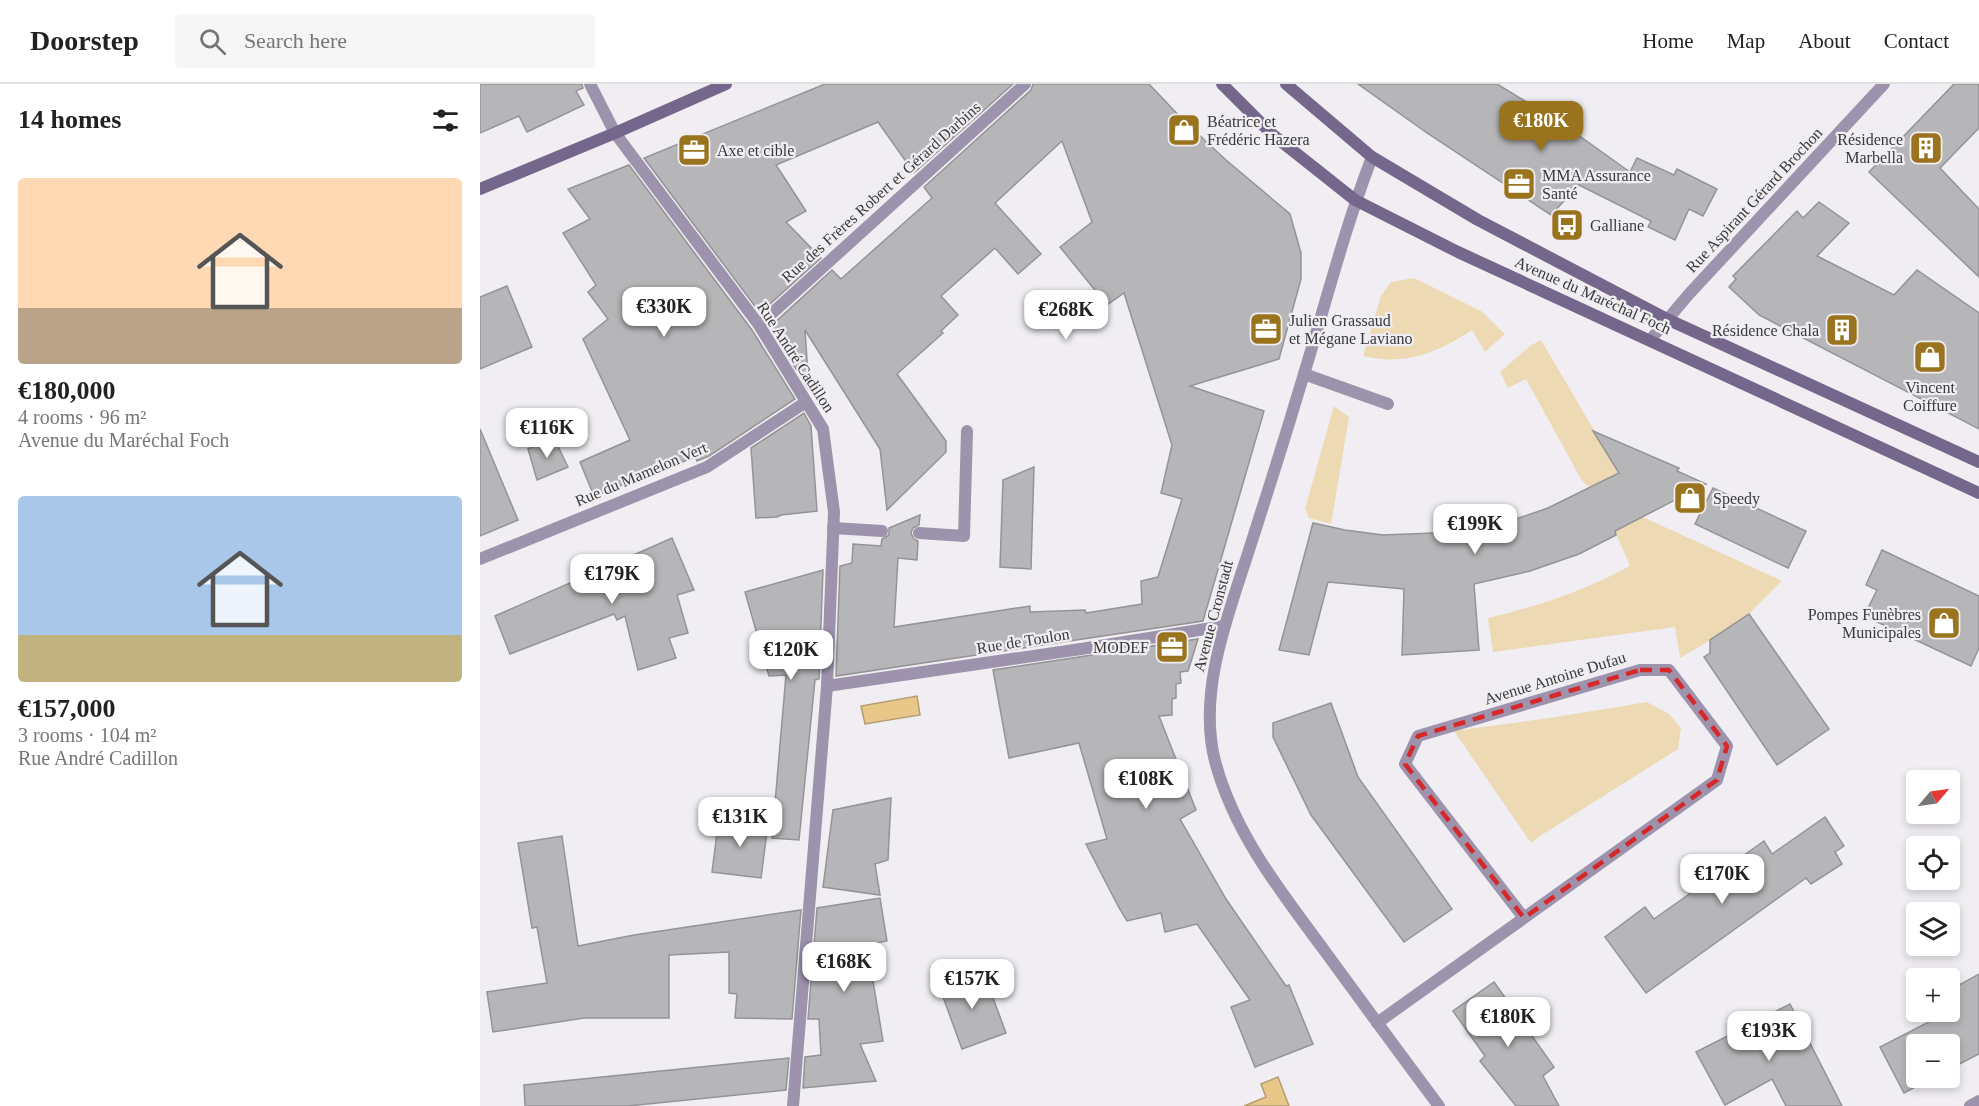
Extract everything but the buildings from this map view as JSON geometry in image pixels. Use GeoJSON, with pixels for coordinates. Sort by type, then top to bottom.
{"type":"FeatureCollection","features":[{"type":"Feature","properties":{"kind":"main road"},"geometry":{"type":"LineString","coordinates":[[480,189],[726,84]]}},
{"type":"Feature","properties":{"kind":"main road","name":"Avenue du Maréchal Foch"},"geometry":{"type":"LineString","coordinates":[[1222,84],[1273,135],[1355,200],[1458,252],[1651,339],[1979,493]]}},
{"type":"Feature","properties":{"kind":"main road","name":"Avenue du Maréchal Foch"},"geometry":{"type":"LineString","coordinates":[[1286,84],[1372,157],[1478,220],[1669,320],[1979,462]]}},
{"type":"Feature","properties":{"kind":"street","name":"Rue André Cadillon"},"geometry":{"type":"LineString","coordinates":[[590,84],[615,133],[759,325],[823,429],[834,512],[827,686],[793,1106]]}},
{"type":"Feature","properties":{"kind":"street","name":"Rue des Frères Robert et Gérard Darbins"},"geometry":{"type":"LineString","coordinates":[[759,325],[1025,84]]}},
{"type":"Feature","properties":{"kind":"street","name":"Rue Aspirant Gérard Brochon"},"geometry":{"type":"LineString","coordinates":[[1651,339],[1689,294],[1884,84]]}},
{"type":"Feature","properties":{"kind":"street","name":"Avenue Cronstadt"},"geometry":{"type":"LineString","coordinates":[[1372,157],[1355,200],[1304,374],[1224,626],[1212,675],[1210,724],[1214,758],[1224,788],[1245,835],[1273,881],[1439,1106]]}},
{"type":"Feature","properties":{"kind":"street"},"geometry":{"type":"LineString","coordinates":[[1304,374],[1388,404]]}},
{"type":"Feature","properties":{"kind":"street","name":"Rue du Mamelon Vert"},"geometry":{"type":"LineString","coordinates":[[480,559],[707,467],[806,402]]}},
{"type":"Feature","properties":{"kind":"street"},"geometry":{"type":"LineString","coordinates":[[919,533],[964,536],[967,431]]}},
{"type":"Feature","properties":{"kind":"street"},"geometry":{"type":"LineString","coordinates":[[833,528],[882,531]]}},
{"type":"Feature","properties":{"kind":"street","name":"Rue de Toulon"},"geometry":{"type":"LineString","coordinates":[[827,686],[1224,626]]}},
{"type":"Feature","properties":{"kind":"street","name":"Avenue Antoine Dufau"},"geometry":{"type":"LineString","coordinates":[[1377,1023],[1524,918],[1717,780],[1727,746],[1669,670],[1640,670],[1418,736],[1405,764],[1524,918]]}},
{"type":"Feature","properties":{"kind":"street"},"geometry":{"type":"LineString","coordinates":[[1970,1106],[1979,1101]]}},
{"type":"Feature","properties":{"kind":"highlighted area"},"geometry":{"type":"Polygon","coordinates":[[[1640,670],[1669,670],[1727,746],[1717,780],[1524,918],[1405,764],[1418,736],[1640,670]]]}},
{"type":"Feature","properties":{"kind":"shaded area"},"geometry":{"type":"Polygon","coordinates":[[[1414,278],[1481,311],[1505,334],[1485,352],[1472,330],[1446,345],[1420,355],[1393,359],[1363,356],[1381,296],[1391,282],[1414,278]]]}},
{"type":"Feature","properties":{"kind":"shaded area"},"geometry":{"type":"Polygon","coordinates":[[[1541,340],[1625,483],[1619,506],[1782,581],[1749,614],[1680,658],[1675,627],[1493,652],[1488,618],[1561,597],[1630,566],[1615,531],[1629,524],[1624,514],[1582,481],[1526,379],[1508,388],[1500,372],[1530,346],[1541,340]]]}},
{"type":"Feature","properties":{"kind":"shaded area"},"geometry":{"type":"Polygon","coordinates":[[[1334,406],[1349,417],[1331,524],[1309,518],[1305,509],[1334,406]]]}},
{"type":"Feature","properties":{"kind":"shaded area"},"geometry":{"type":"Polygon","coordinates":[[[917,696],[920,715],[865,724],[861,706],[917,696]]]}},
{"type":"Feature","properties":{"kind":"shaded area"},"geometry":{"type":"Polygon","coordinates":[[[1647,702],[1669,714],[1681,728],[1678,749],[1531,843],[1454,731],[1550,718],[1647,702]]]}},
{"type":"Feature","properties":{"kind":"shaded area"},"geometry":{"type":"Polygon","coordinates":[[[1278,1077],[1289,1106],[1244,1106],[1266,1097],[1261,1084],[1278,1077]]]}},
{"type":"Feature","properties":{"kind":"place","name":"Béatrice et Frédéric Hazera"},"geometry":{"type":"Point","coordinates":[1184,130]}},
{"type":"Feature","properties":{"kind":"place","name":"Résidence Marbella"},"geometry":{"type":"Point","coordinates":[1926,148]}},
{"type":"Feature","properties":{"kind":"place","name":"Axe et cible"},"geometry":{"type":"Point","coordinates":[694,150]}},
{"type":"Feature","properties":{"kind":"place","name":"MMA Assurance Santé"},"geometry":{"type":"Point","coordinates":[1519,184]}},
{"type":"Feature","properties":{"kind":"place","name":"Galliane"},"geometry":{"type":"Point","coordinates":[1567,225]}},
{"type":"Feature","properties":{"kind":"place","name":"Julien Grassaud et Mégane Laviano"},"geometry":{"type":"Point","coordinates":[1266,329]}},
{"type":"Feature","properties":{"kind":"place","name":"Résidence Chala"},"geometry":{"type":"Point","coordinates":[1842,330]}},
{"type":"Feature","properties":{"kind":"place","name":"Vincent Coiffure"},"geometry":{"type":"Point","coordinates":[1930,357]}},
{"type":"Feature","properties":{"kind":"place","name":"Speedy"},"geometry":{"type":"Point","coordinates":[1690,498]}},
{"type":"Feature","properties":{"kind":"place","name":"Pompes Funèbres Municipales"},"geometry":{"type":"Point","coordinates":[1944,623]}},
{"type":"Feature","properties":{"kind":"place","name":"MODEF"},"geometry":{"type":"Point","coordinates":[1172,647]}}]}
